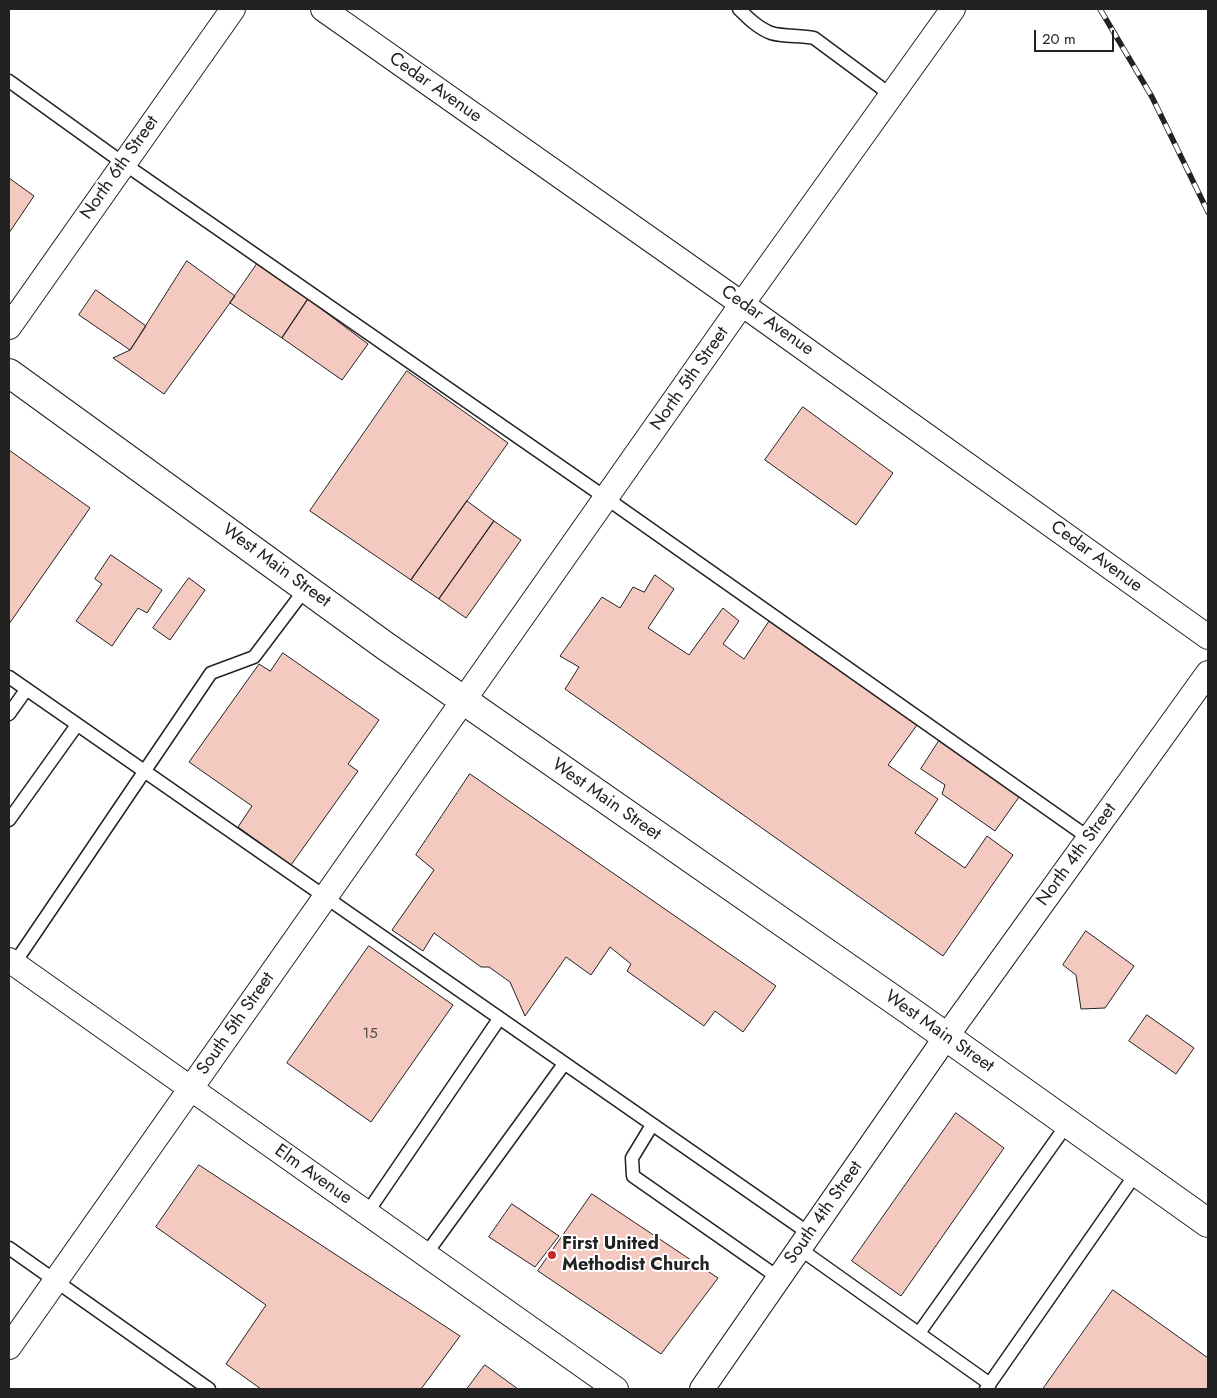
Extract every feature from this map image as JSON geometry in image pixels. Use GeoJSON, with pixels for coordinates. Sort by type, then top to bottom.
{"type":"FeatureCollection","features":[{"type":"Feature","properties":{"kind":"main road","name":"West Main Street"},"geometry":{"type":"LineString","coordinates":[[9,373],[464,701],[946,1037],[1208,1223]]}},
{"type":"Feature","properties":{"kind":"street","name":"North 6th Street"},"geometry":{"type":"LineString","coordinates":[[9,327],[233,9]]}},
{"type":"Feature","properties":{"kind":"street","name":"Cedar Avenue"},"geometry":{"type":"LineString","coordinates":[[322,9],[742,304],[1208,637]]}},
{"type":"Feature","properties":{"kind":"street","name":"North 5th Street"},"geometry":{"type":"LineString","coordinates":[[464,701],[742,304],[953,9]]}},
{"type":"Feature","properties":{"kind":"street","name":"North 4th Street"},"geometry":{"type":"LineString","coordinates":[[946,1037],[1208,673]]}},
{"type":"Feature","properties":{"kind":"street","name":"South 5th Street"},"geometry":{"type":"LineString","coordinates":[[9,1347],[464,701]]}},
{"type":"Feature","properties":{"kind":"street","name":"Elm Avenue"},"geometry":{"type":"LineString","coordinates":[[11,962],[616,1389]]}},
{"type":"Feature","properties":{"kind":"street","name":"South 4th Street"},"geometry":{"type":"LineString","coordinates":[[702,1389],[946,1037]]}},
{"type":"Feature","properties":{"kind":"lane"},"geometry":{"type":"LineString","coordinates":[[739,9],[754,24],[771,33],[814,38],[891,95]]}},
{"type":"Feature","properties":{"kind":"lane"},"geometry":{"type":"LineString","coordinates":[[9,80],[123,163],[606,498],[1090,838]]}},
{"type":"Feature","properties":{"kind":"lane"},"geometry":{"type":"LineString","coordinates":[[11,962],[144,772],[210,673],[254,657],[306,588]]}},
{"type":"Feature","properties":{"kind":"lane"},"geometry":{"type":"LineString","coordinates":[[9,677],[652,1125],[805,1242],[988,1387],[1137,1172]]}},
{"type":"Feature","properties":{"kind":"lane"},"geometry":{"type":"LineString","coordinates":[[9,714],[26,690]]}},
{"type":"Feature","properties":{"kind":"lane"},"geometry":{"type":"LineString","coordinates":[[9,820],[77,725]]}},
{"type":"Feature","properties":{"kind":"lane"},"geometry":{"type":"LineString","coordinates":[[367,1213],[499,1019]]}},
{"type":"Feature","properties":{"kind":"lane"},"geometry":{"type":"LineString","coordinates":[[426,1254],[564,1064]]}},
{"type":"Feature","properties":{"kind":"lane"},"geometry":{"type":"LineString","coordinates":[[919,1333],[1068,1123]]}},
{"type":"Feature","properties":{"kind":"lane"},"geometry":{"type":"LineString","coordinates":[[652,1125],[632,1158],[633,1176],[779,1278]]}},
{"type":"Feature","properties":{"kind":"lane"},"geometry":{"type":"LineString","coordinates":[[9,1248],[209,1389]]}},
{"type":"Feature","properties":{"kind":"building"},"geometry":{"type":"Polygon","coordinates":[[[9,178],[34,196],[9,233],[9,178]]]}},
{"type":"Feature","properties":{"kind":"building"},"geometry":{"type":"Polygon","coordinates":[[[187,261],[235,296],[164,394],[113,358],[130,350],[187,261]]]}},
{"type":"Feature","properties":{"kind":"building"},"geometry":{"type":"Polygon","coordinates":[[[257,264],[308,299],[282,338],[230,303],[257,264]]]}},
{"type":"Feature","properties":{"kind":"building"},"geometry":{"type":"Polygon","coordinates":[[[96,290],[146,326],[130,350],[79,315],[96,290]]]}},
{"type":"Feature","properties":{"kind":"building"},"geometry":{"type":"Polygon","coordinates":[[[308,299],[368,344],[342,380],[282,338],[308,299]]]}},
{"type":"Feature","properties":{"kind":"building"},"geometry":{"type":"Polygon","coordinates":[[[407,371],[508,443],[411,580],[310,511],[407,371]]]}},
{"type":"Feature","properties":{"kind":"building"},"geometry":{"type":"Polygon","coordinates":[[[803,407],[893,473],[856,525],[765,460],[803,407]]]}},
{"type":"Feature","properties":{"kind":"building"},"geometry":{"type":"Polygon","coordinates":[[[9,450],[90,508],[9,624],[9,450]]]}},
{"type":"Feature","properties":{"kind":"building"},"geometry":{"type":"Polygon","coordinates":[[[467,501],[494,521],[439,599],[411,580],[467,501]]]}},
{"type":"Feature","properties":{"kind":"building"},"geometry":{"type":"Polygon","coordinates":[[[494,521],[521,540],[466,618],[439,599],[494,521]]]}},
{"type":"Feature","properties":{"kind":"building"},"geometry":{"type":"Polygon","coordinates":[[[111,555],[162,590],[147,613],[138,608],[112,646],[76,621],[102,584],[95,579],[111,555]]]}},
{"type":"Feature","properties":{"kind":"building"},"geometry":{"type":"Polygon","coordinates":[[[655,575],[674,589],[648,628],[689,655],[723,608],[739,621],[723,644],[744,659],[769,621],[917,725],[888,765],[938,799],[915,833],[965,868],[987,836],[1013,855],[943,956],[565,689],[579,667],[560,656],[602,597],[620,608],[633,587],[644,592],[655,575]]]}},
{"type":"Feature","properties":{"kind":"building"},"geometry":{"type":"Polygon","coordinates":[[[189,578],[205,590],[170,640],[153,628],[189,578]]]}},
{"type":"Feature","properties":{"kind":"building"},"geometry":{"type":"Polygon","coordinates":[[[283,653],[379,720],[348,764],[358,771],[291,865],[238,827],[252,806],[189,762],[259,664],[270,671],[283,653]]]}},
{"type":"Feature","properties":{"kind":"building"},"geometry":{"type":"Polygon","coordinates":[[[939,741],[1019,797],[995,831],[942,794],[945,785],[921,769],[939,741]]]}},
{"type":"Feature","properties":{"kind":"building"},"geometry":{"type":"Polygon","coordinates":[[[470,774],[776,986],[743,1032],[715,1011],[704,1026],[627,971],[631,964],[610,947],[591,975],[566,957],[525,1016],[510,982],[489,967],[481,967],[434,933],[423,951],[392,930],[434,870],[416,855],[470,774]]]}},
{"type":"Feature","properties":{"kind":"building"},"geometry":{"type":"Polygon","coordinates":[[[1086,931],[1134,966],[1105,1008],[1081,1009],[1076,975],[1063,965],[1086,931]]]}},
{"type":"Feature","properties":{"kind":"building"},"geometry":{"type":"Polygon","coordinates":[[[369,946],[453,1005],[371,1122],[287,1063],[369,946]]]}},
{"type":"Feature","properties":{"kind":"building"},"geometry":{"type":"Polygon","coordinates":[[[1147,1015],[1194,1048],[1176,1074],[1129,1041],[1147,1015]]]}},
{"type":"Feature","properties":{"kind":"building"},"geometry":{"type":"Polygon","coordinates":[[[956,1113],[1004,1148],[901,1296],[852,1261],[956,1113]]]}},
{"type":"Feature","properties":{"kind":"building"},"geometry":{"type":"Polygon","coordinates":[[[199,1165],[460,1336],[421,1389],[261,1389],[226,1364],[266,1305],[156,1227],[199,1165]]]}},
{"type":"Feature","properties":{"kind":"building"},"geometry":{"type":"Polygon","coordinates":[[[592,1194],[718,1278],[661,1354],[538,1271],[592,1194]]]}},
{"type":"Feature","properties":{"kind":"building"},"geometry":{"type":"Polygon","coordinates":[[[512,1204],[559,1236],[535,1267],[489,1237],[512,1204]]]}},
{"type":"Feature","properties":{"kind":"building"},"geometry":{"type":"Polygon","coordinates":[[[1113,1290],[1208,1358],[1208,1389],[1043,1389],[1113,1290]]]}},
{"type":"Feature","properties":{"kind":"building"},"geometry":{"type":"Polygon","coordinates":[[[485,1365],[518,1389],[467,1389],[485,1365]]]}},
{"type":"Feature","properties":{"kind":"railway"},"geometry":{"type":"LineString","coordinates":[[1100,9],[1152,97],[1208,212]]}},
{"type":"Feature","properties":{"kind":"place","name":"First United Methodist Church"},"geometry":{"type":"Point","coordinates":[552,1255]}}]}
